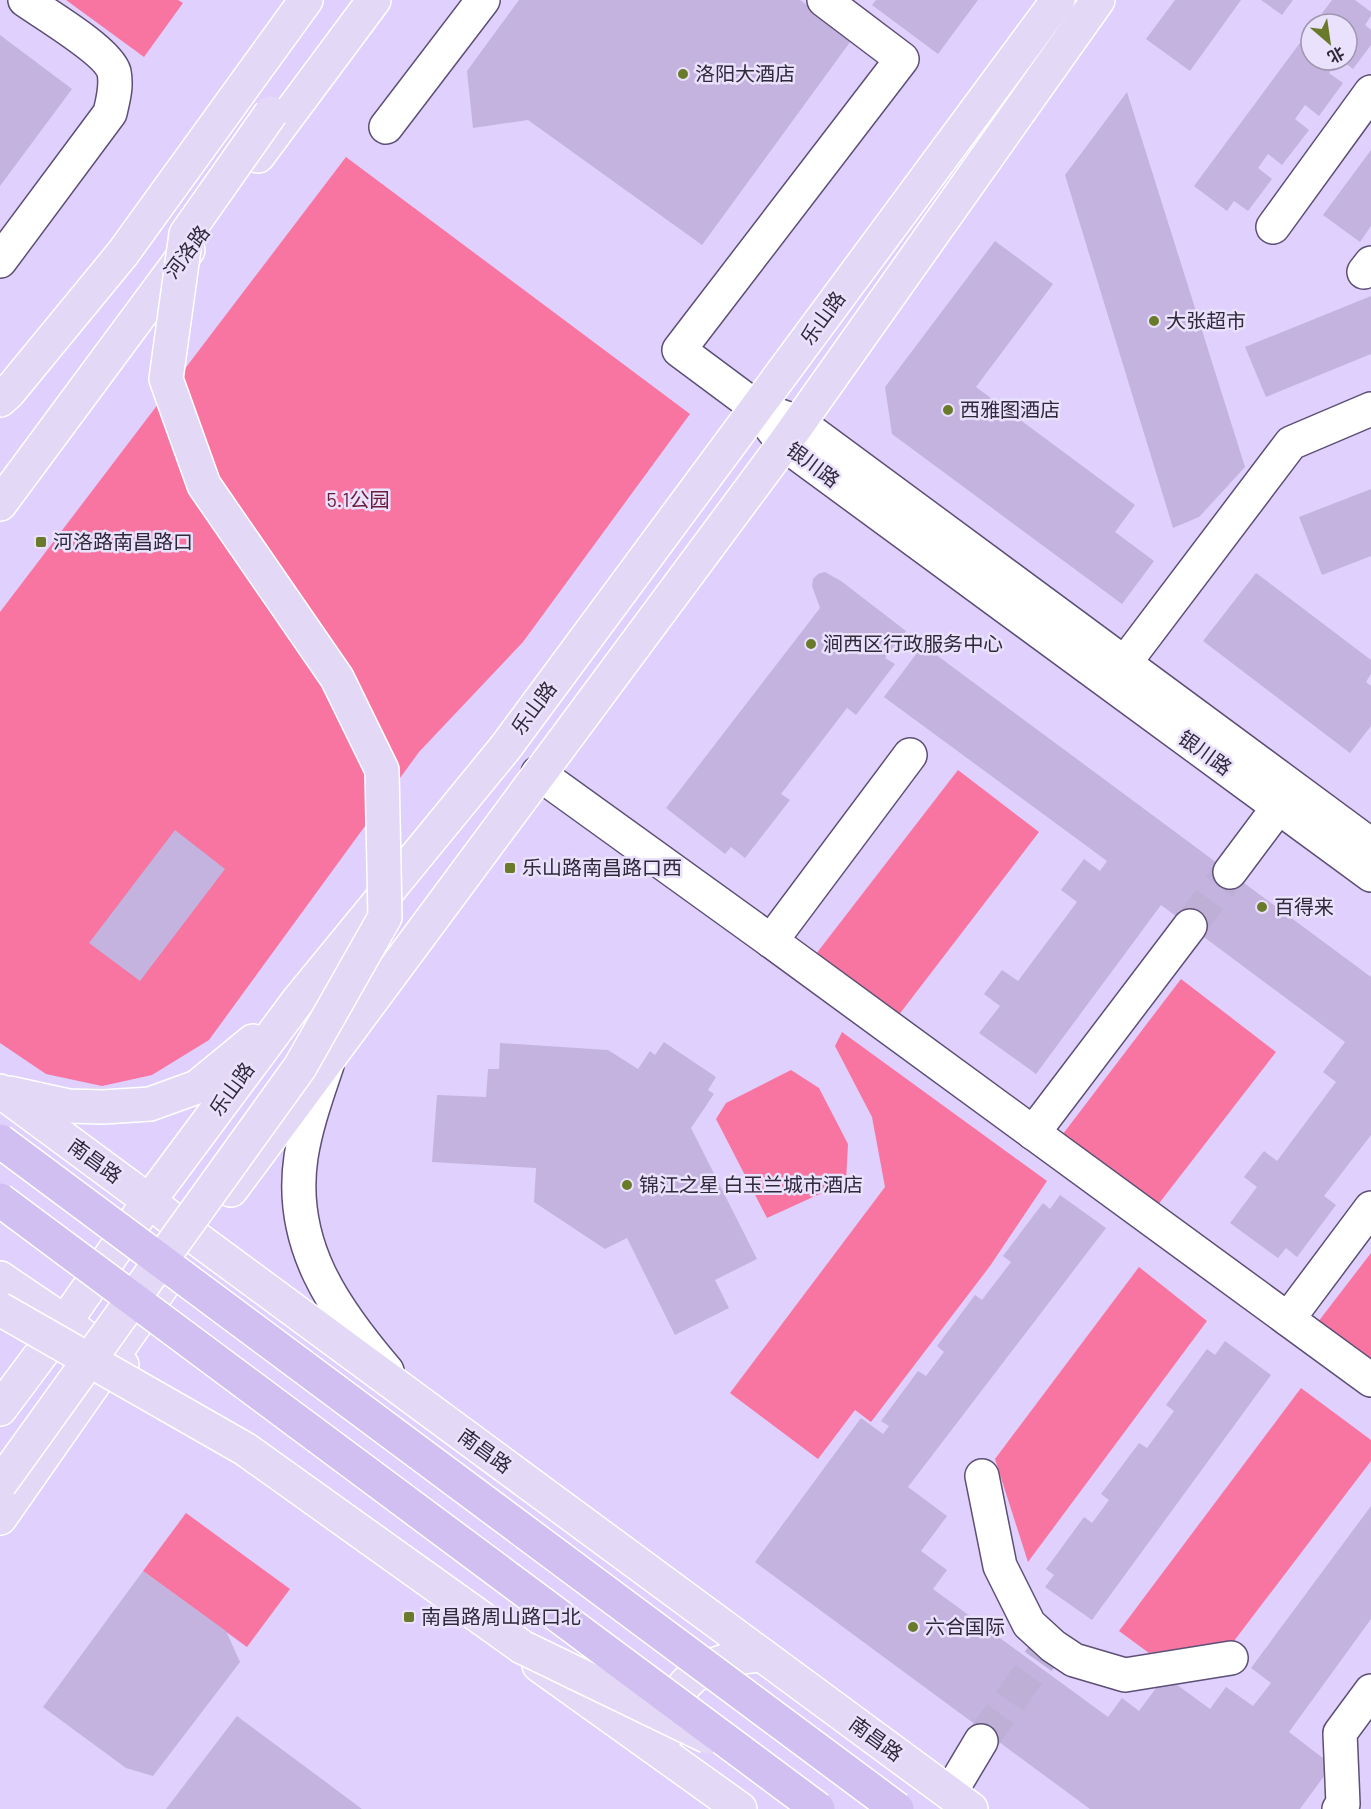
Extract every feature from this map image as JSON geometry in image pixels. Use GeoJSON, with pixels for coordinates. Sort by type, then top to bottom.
{"type":"FeatureCollection","features":[{"type":"Feature","properties":{"kind":"highway","name":"南昌路"},"geometry":{"type":"LineString","coordinates":[[0,1141],[897,1809]]}},
{"type":"Feature","properties":{"kind":"highway"},"geometry":{"type":"LineString","coordinates":[[0,1200],[818,1809]]}},
{"type":"Feature","properties":{"kind":"main road"},"geometry":{"type":"LineString","coordinates":[[0,400],[295,0]]}},
{"type":"Feature","properties":{"kind":"main road"},"geometry":{"type":"LineString","coordinates":[[0,400],[9,393],[123,253],[306,0]]}},
{"type":"Feature","properties":{"kind":"main road"},"geometry":{"type":"LineString","coordinates":[[0,1484],[300,1067],[385,917],[382,770],[337,678],[204,485],[166,379],[186,234],[352,0]]}},
{"type":"Feature","properties":{"kind":"main road","name":"河洛路"},"geometry":{"type":"LineString","coordinates":[[0,504],[374,0]]}},
{"type":"Feature","properties":{"kind":"main road","name":"乐山路"},"geometry":{"type":"LineString","coordinates":[[0,1409],[65,1322],[149,1201],[297,1002],[505,748],[1058,0]]}},
{"type":"Feature","properties":{"kind":"main road","name":"乐山路"},"geometry":{"type":"LineString","coordinates":[[0,1518],[196,1238],[791,433],[1098,0]]}},
{"type":"Feature","properties":{"kind":"main road"},"geometry":{"type":"LineString","coordinates":[[0,1091],[69,1106],[103,1107],[150,1104],[197,1087],[297,1002]]}},
{"type":"Feature","properties":{"kind":"main road","name":"南昌路"},"geometry":{"type":"LineString","coordinates":[[0,1091],[960,1801]]}},
{"type":"Feature","properties":{"kind":"main road"},"geometry":{"type":"LineString","coordinates":[[0,1278],[65,1322],[740,1809]]}},
{"type":"Feature","properties":{"kind":"main road"},"geometry":{"type":"LineString","coordinates":[[0,1309],[245,1449],[522,1647],[746,1755]]}},
{"type":"Feature","properties":{"kind":"main road","name":"乐山路"},"geometry":{"type":"LineString","coordinates":[[0,1478],[20,1451],[112,1358]]}},
{"type":"Feature","properties":{"kind":"main road"},"geometry":{"type":"LineString","coordinates":[[682,1767],[671,1727],[674,1706],[679,1694],[692,1677],[722,1660],[762,1655]]}},
{"type":"Feature","properties":{"kind":"street"},"geometry":{"type":"LineString","coordinates":[[0,261],[110,113],[116,88],[113,70],[100,52],[25,0]]}},
{"type":"Feature","properties":{"kind":"street"},"geometry":{"type":"LineString","coordinates":[[386,127],[483,0]]}},
{"type":"Feature","properties":{"kind":"street","name":"银川路"},"geometry":{"type":"LineString","coordinates":[[824,0],[902,59],[679,350],[1286,797],[1371,875]]}},
{"type":"Feature","properties":{"kind":"street"},"geometry":{"type":"LineString","coordinates":[[1273,227],[1371,92]]}},
{"type":"Feature","properties":{"kind":"street"},"geometry":{"type":"LineString","coordinates":[[1371,263],[1364,272],[1371,269]]}},
{"type":"Feature","properties":{"kind":"street"},"geometry":{"type":"LineString","coordinates":[[1117,673],[1291,442],[1371,409]]}},
{"type":"Feature","properties":{"kind":"street"},"geometry":{"type":"LineString","coordinates":[[771,941],[910,755]]}},
{"type":"Feature","properties":{"kind":"street"},"geometry":{"type":"LineString","coordinates":[[538,773],[1371,1380]]}},
{"type":"Feature","properties":{"kind":"street"},"geometry":{"type":"LineString","coordinates":[[1230,872],[1286,797]]}},
{"type":"Feature","properties":{"kind":"street","name":"银川路"},"geometry":{"type":"LineString","coordinates":[[1286,797],[1371,845]]}},
{"type":"Feature","properties":{"kind":"street"},"geometry":{"type":"LineString","coordinates":[[1034,1133],[1190,926]]}},
{"type":"Feature","properties":{"kind":"street"},"geometry":{"type":"LineString","coordinates":[[330,1057],[309,1117],[301,1159],[300,1208],[312,1261],[336,1305],[401,1389]]}},
{"type":"Feature","properties":{"kind":"street"},"geometry":{"type":"LineString","coordinates":[[1288,1320],[1371,1208]]}},
{"type":"Feature","properties":{"kind":"street"},"geometry":{"type":"LineString","coordinates":[[982,1476],[999,1566],[1029,1623],[1048,1651],[1125,1675],[1231,1658]]}},
{"type":"Feature","properties":{"kind":"street"},"geometry":{"type":"LineString","coordinates":[[1339,1809],[1343,1804],[1340,1732],[1371,1691]]}},
{"type":"Feature","properties":{"kind":"street"},"geometry":{"type":"LineString","coordinates":[[960,1801],[981,1741]]}},
{"type":"Feature","properties":{"kind":"green space"},"geometry":{"type":"Polygon","coordinates":[[[66,0],[178,0],[183,3],[144,57],[66,0]]]}},
{"type":"Feature","properties":{"kind":"green space","name":"5.1公园"},"geometry":{"type":"Polygon","coordinates":[[[346,157],[690,414],[523,642],[419,752],[209,1040],[152,1075],[102,1086],[46,1074],[0,1043],[0,612],[346,157]]]}},
{"type":"Feature","properties":{"kind":"green space"},"geometry":{"type":"Polygon","coordinates":[[[958,770],[1039,832],[898,1016],[816,954],[958,770]]]}},
{"type":"Feature","properties":{"kind":"green space"},"geometry":{"type":"Polygon","coordinates":[[[1181,979],[1276,1052],[1157,1206],[1063,1134],[1181,979]]]}},
{"type":"Feature","properties":{"kind":"green space"},"geometry":{"type":"Polygon","coordinates":[[[842,1032],[1047,1181],[990,1266],[871,1422],[855,1410],[818,1459],[730,1393],[885,1187],[872,1117],[835,1046],[842,1032]]]}},
{"type":"Feature","properties":{"kind":"green space"},"geometry":{"type":"Polygon","coordinates":[[[791,1070],[819,1088],[848,1144],[846,1182],[767,1218],[716,1119],[726,1103],[791,1070]]]}},
{"type":"Feature","properties":{"kind":"green space"},"geometry":{"type":"Polygon","coordinates":[[[1371,1253],[1371,1363],[1318,1322],[1371,1253]]]}},
{"type":"Feature","properties":{"kind":"green space"},"geometry":{"type":"Polygon","coordinates":[[[1139,1267],[1207,1321],[1028,1562],[995,1459],[1139,1267]]]}},
{"type":"Feature","properties":{"kind":"green space"},"geometry":{"type":"Polygon","coordinates":[[[1301,1388],[1371,1440],[1371,1461],[1234,1641],[1149,1653],[1119,1631],[1301,1388]]]}},
{"type":"Feature","properties":{"kind":"green space"},"geometry":{"type":"Polygon","coordinates":[[[186,1513],[290,1589],[247,1647],[143,1571],[186,1513]]]}},
{"type":"Feature","properties":{"kind":"building"},"geometry":{"type":"Polygon","coordinates":[[[519,0],[800,0],[853,38],[702,245],[528,120],[473,128],[467,71],[519,0]]]}},
{"type":"Feature","properties":{"kind":"building"},"geometry":{"type":"Polygon","coordinates":[[[876,0],[978,0],[938,54],[872,5],[876,0]]]}},
{"type":"Feature","properties":{"kind":"building"},"geometry":{"type":"Polygon","coordinates":[[[1175,0],[1241,0],[1190,71],[1146,39],[1175,0]]]}},
{"type":"Feature","properties":{"kind":"building"},"geometry":{"type":"Polygon","coordinates":[[[1261,0],[1293,0],[1282,15],[1261,0]]]}},
{"type":"Feature","properties":{"kind":"building"},"geometry":{"type":"Polygon","coordinates":[[[1332,0],[1355,0],[1371,12],[1365,25],[1371,30],[1371,45],[1359,61],[1359,12],[1323,12],[1332,0]]]}},
{"type":"Feature","properties":{"kind":"building"},"geometry":{"type":"Polygon","coordinates":[[[0,35],[72,89],[0,186],[0,35]]]}},
{"type":"Feature","properties":{"kind":"building"},"geometry":{"type":"Polygon","coordinates":[[[1299,44],[1299,72],[1330,72],[1343,83],[1319,116],[1305,105],[1295,119],[1309,130],[1282,165],[1268,154],[1258,168],[1272,179],[1248,211],[1234,201],[1227,211],[1194,186],[1299,44]]]}},
{"type":"Feature","properties":{"kind":"building","name":"大张超市"},"geometry":{"type":"Polygon","coordinates":[[[1127,92],[1245,467],[1199,517],[1173,528],[1065,175],[1127,92]]]}},
{"type":"Feature","properties":{"kind":"building"},"geometry":{"type":"Polygon","coordinates":[[[1371,150],[1371,226],[1360,242],[1323,215],[1371,150]]]}},
{"type":"Feature","properties":{"kind":"building","name":"西雅图酒店"},"geometry":{"type":"Polygon","coordinates":[[[995,241],[1053,284],[976,387],[1135,505],[1115,532],[1154,561],[1122,604],[892,434],[885,387],[995,241]]]}},
{"type":"Feature","properties":{"kind":"building"},"geometry":{"type":"Polygon","coordinates":[[[1371,296],[1371,354],[1266,397],[1245,347],[1371,296]]]}},
{"type":"Feature","properties":{"kind":"building"},"geometry":{"type":"Polygon","coordinates":[[[1371,489],[1371,556],[1322,575],[1299,517],[1371,489]]]}},
{"type":"Feature","properties":{"kind":"building"},"geometry":{"type":"Polygon","coordinates":[[[825,572],[841,581],[906,631],[885,658],[895,664],[856,715],[847,708],[781,794],[790,800],[745,858],[731,847],[725,854],[666,808],[820,608],[812,586],[813,579],[825,572]]]}},
{"type":"Feature","properties":{"kind":"building"},"geometry":{"type":"Polygon","coordinates":[[[1256,573],[1371,660],[1371,674],[1366,682],[1371,686],[1371,726],[1350,753],[1203,641],[1256,573]]]}},
{"type":"Feature","properties":{"kind":"building"},"geometry":{"type":"Polygon","coordinates":[[[923,645],[1371,977],[1371,1135],[1324,1196],[1336,1205],[1297,1257],[1286,1248],[1278,1258],[1230,1223],[1257,1187],[1244,1177],[1264,1151],[1277,1161],[1336,1082],[1323,1072],[1345,1042],[1161,905],[1036,1074],[979,1033],[1000,1006],[984,994],[1002,970],[1018,981],[1077,902],[1061,890],[1084,859],[1100,871],[1107,861],[884,697],[923,645]]]}},
{"type":"Feature","properties":{"kind":"building"},"geometry":{"type":"Polygon","coordinates":[[[175,830],[225,869],[140,981],[89,943],[175,830]]]}},
{"type":"Feature","properties":{"kind":"building","name":"锦江之星 白玉兰城市酒店"},"geometry":{"type":"Polygon","coordinates":[[[664,1042],[716,1077],[708,1090],[714,1094],[691,1128],[757,1259],[715,1280],[729,1308],[675,1335],[627,1238],[605,1249],[534,1202],[536,1168],[432,1162],[437,1095],[486,1097],[488,1069],[499,1069],[500,1043],[608,1050],[638,1069],[650,1051],[655,1055],[664,1042]]]}},
{"type":"Feature","properties":{"kind":"building","name":"六合国际"},"geometry":{"type":"Polygon","coordinates":[[[1060,1195],[1106,1228],[908,1487],[947,1516],[921,1551],[947,1570],[933,1589],[1108,1717],[1122,1698],[1139,1711],[1165,1676],[1210,1709],[1226,1687],[1253,1706],[1271,1683],[1251,1668],[1371,1506],[1371,1619],[1289,1732],[1332,1765],[1300,1809],[1090,1809],[755,1562],[861,1418],[883,1434],[889,1426],[881,1421],[918,1371],[926,1376],[944,1352],[937,1346],[975,1295],[982,1300],[1011,1262],[1003,1256],[1043,1203],[1050,1209],[1060,1195]]]}},
{"type":"Feature","properties":{"kind":"building"},"geometry":{"type":"Polygon","coordinates":[[[1225,1341],[1271,1375],[1092,1620],[1045,1587],[1054,1575],[1046,1569],[1084,1517],[1092,1523],[1109,1500],[1101,1494],[1139,1443],[1147,1448],[1174,1411],[1166,1405],[1207,1349],[1215,1355],[1225,1341]]]}},
{"type":"Feature","properties":{"kind":"building"},"geometry":{"type":"Polygon","coordinates":[[[143,1571],[226,1631],[240,1662],[153,1776],[126,1768],[43,1707],[143,1571]]]}},
{"type":"Feature","properties":{"kind":"building"},"geometry":{"type":"Polygon","coordinates":[[[237,1716],[362,1809],[166,1809],[237,1716]]]}},
{"type":"Feature","properties":{"kind":"tunnel"},"geometry":{"type":"LineString","coordinates":[[1190,926],[1230,872]]}},
{"type":"Feature","properties":{"kind":"tunnel"},"geometry":{"type":"LineString","coordinates":[[981,1741],[1042,1656]]}},
{"type":"Feature","properties":{"kind":"place","name":"洛阳大酒店"},"geometry":{"type":"Point","coordinates":[683,74]}},
{"type":"Feature","properties":{"kind":"place","name":"大张超市"},"geometry":{"type":"Point","coordinates":[1154,321]}},
{"type":"Feature","properties":{"kind":"place","name":"西雅图酒店"},"geometry":{"type":"Point","coordinates":[948,410]}},
{"type":"Feature","properties":{"kind":"place","name":"河洛路南昌路口"},"geometry":{"type":"Point","coordinates":[41,542]}},
{"type":"Feature","properties":{"kind":"place","name":"涧西区行政服务中心"},"geometry":{"type":"Point","coordinates":[811,644]}},
{"type":"Feature","properties":{"kind":"place","name":"乐山路南昌路口西"},"geometry":{"type":"Point","coordinates":[510,868]}},
{"type":"Feature","properties":{"kind":"place","name":"百得来"},"geometry":{"type":"Point","coordinates":[1262,907]}},
{"type":"Feature","properties":{"kind":"place","name":"锦江之星 白玉兰城市酒店"},"geometry":{"type":"Point","coordinates":[627,1185]}},
{"type":"Feature","properties":{"kind":"place","name":"南昌路周山路口北"},"geometry":{"type":"Point","coordinates":[409,1617]}},
{"type":"Feature","properties":{"kind":"place","name":"六合国际"},"geometry":{"type":"Point","coordinates":[913,1627]}}]}
